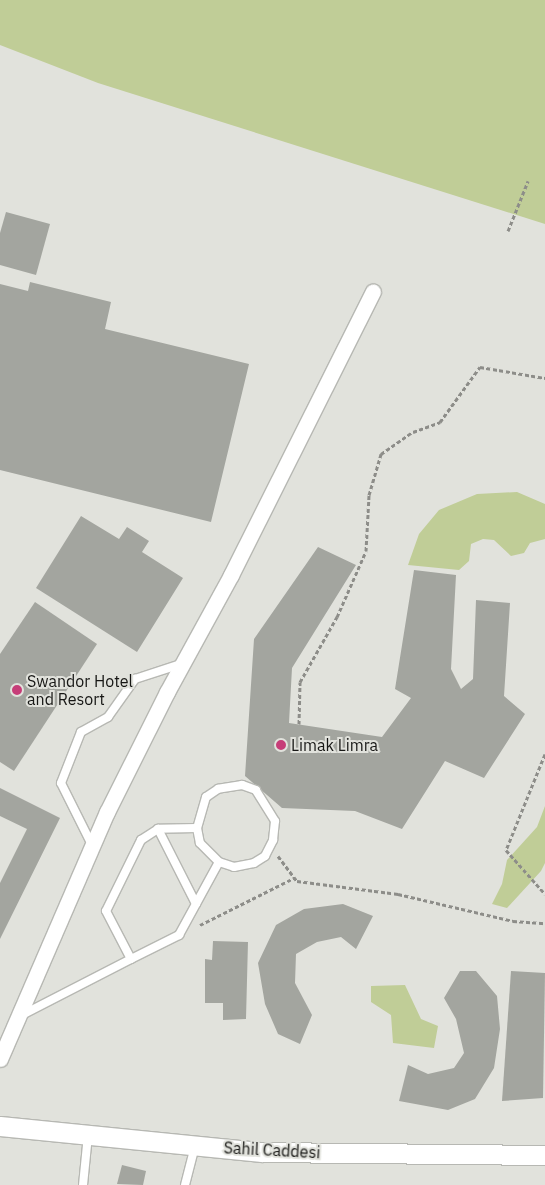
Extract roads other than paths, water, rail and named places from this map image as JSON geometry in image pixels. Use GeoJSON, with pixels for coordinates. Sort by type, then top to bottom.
{"type":"FeatureCollection","features":[{"type":"Feature","properties":{"kind":"street"},"geometry":{"type":"LineString","coordinates":[[0,1059],[92,845],[182,663],[231,575],[373,292]]}},
{"type":"Feature","properties":{"kind":"street","name":"Sahil Caddesi"},"geometry":{"type":"LineString","coordinates":[[0,1126],[262,1152],[545,1155]]}},
{"type":"Feature","properties":{"kind":"lane"},"geometry":{"type":"LineString","coordinates":[[92,845],[61,783],[81,732],[108,718],[134,679],[182,663]]}},
{"type":"Feature","properties":{"kind":"lane"},"geometry":{"type":"LineString","coordinates":[[242,785],[256,790],[269,807],[275,821],[274,833],[265,856],[254,863],[234,866],[218,862],[200,843],[197,828],[206,797],[218,789],[242,785]]}},
{"type":"Feature","properties":{"kind":"lane"},"geometry":{"type":"LineString","coordinates":[[131,959],[106,911],[141,840],[158,829],[197,828]]}},
{"type":"Feature","properties":{"kind":"lane"},"geometry":{"type":"LineString","coordinates":[[158,829],[196,904]]}},
{"type":"Feature","properties":{"kind":"lane"},"geometry":{"type":"LineString","coordinates":[[20,1016],[179,935],[218,862]]}},
{"type":"Feature","properties":{"kind":"lane"},"geometry":{"type":"LineString","coordinates":[[83,1185],[88,1135]]}},
{"type":"Feature","properties":{"kind":"lane"},"geometry":{"type":"LineString","coordinates":[[185,1185],[195,1145]]}},
{"type":"Feature","properties":{"kind":"place","name":"Swandor Hotel and Resort"},"geometry":{"type":"Point","coordinates":[17,690]}},
{"type":"Feature","properties":{"kind":"place","name":"Limak Limra"},"geometry":{"type":"Point","coordinates":[281,745]}}]}
